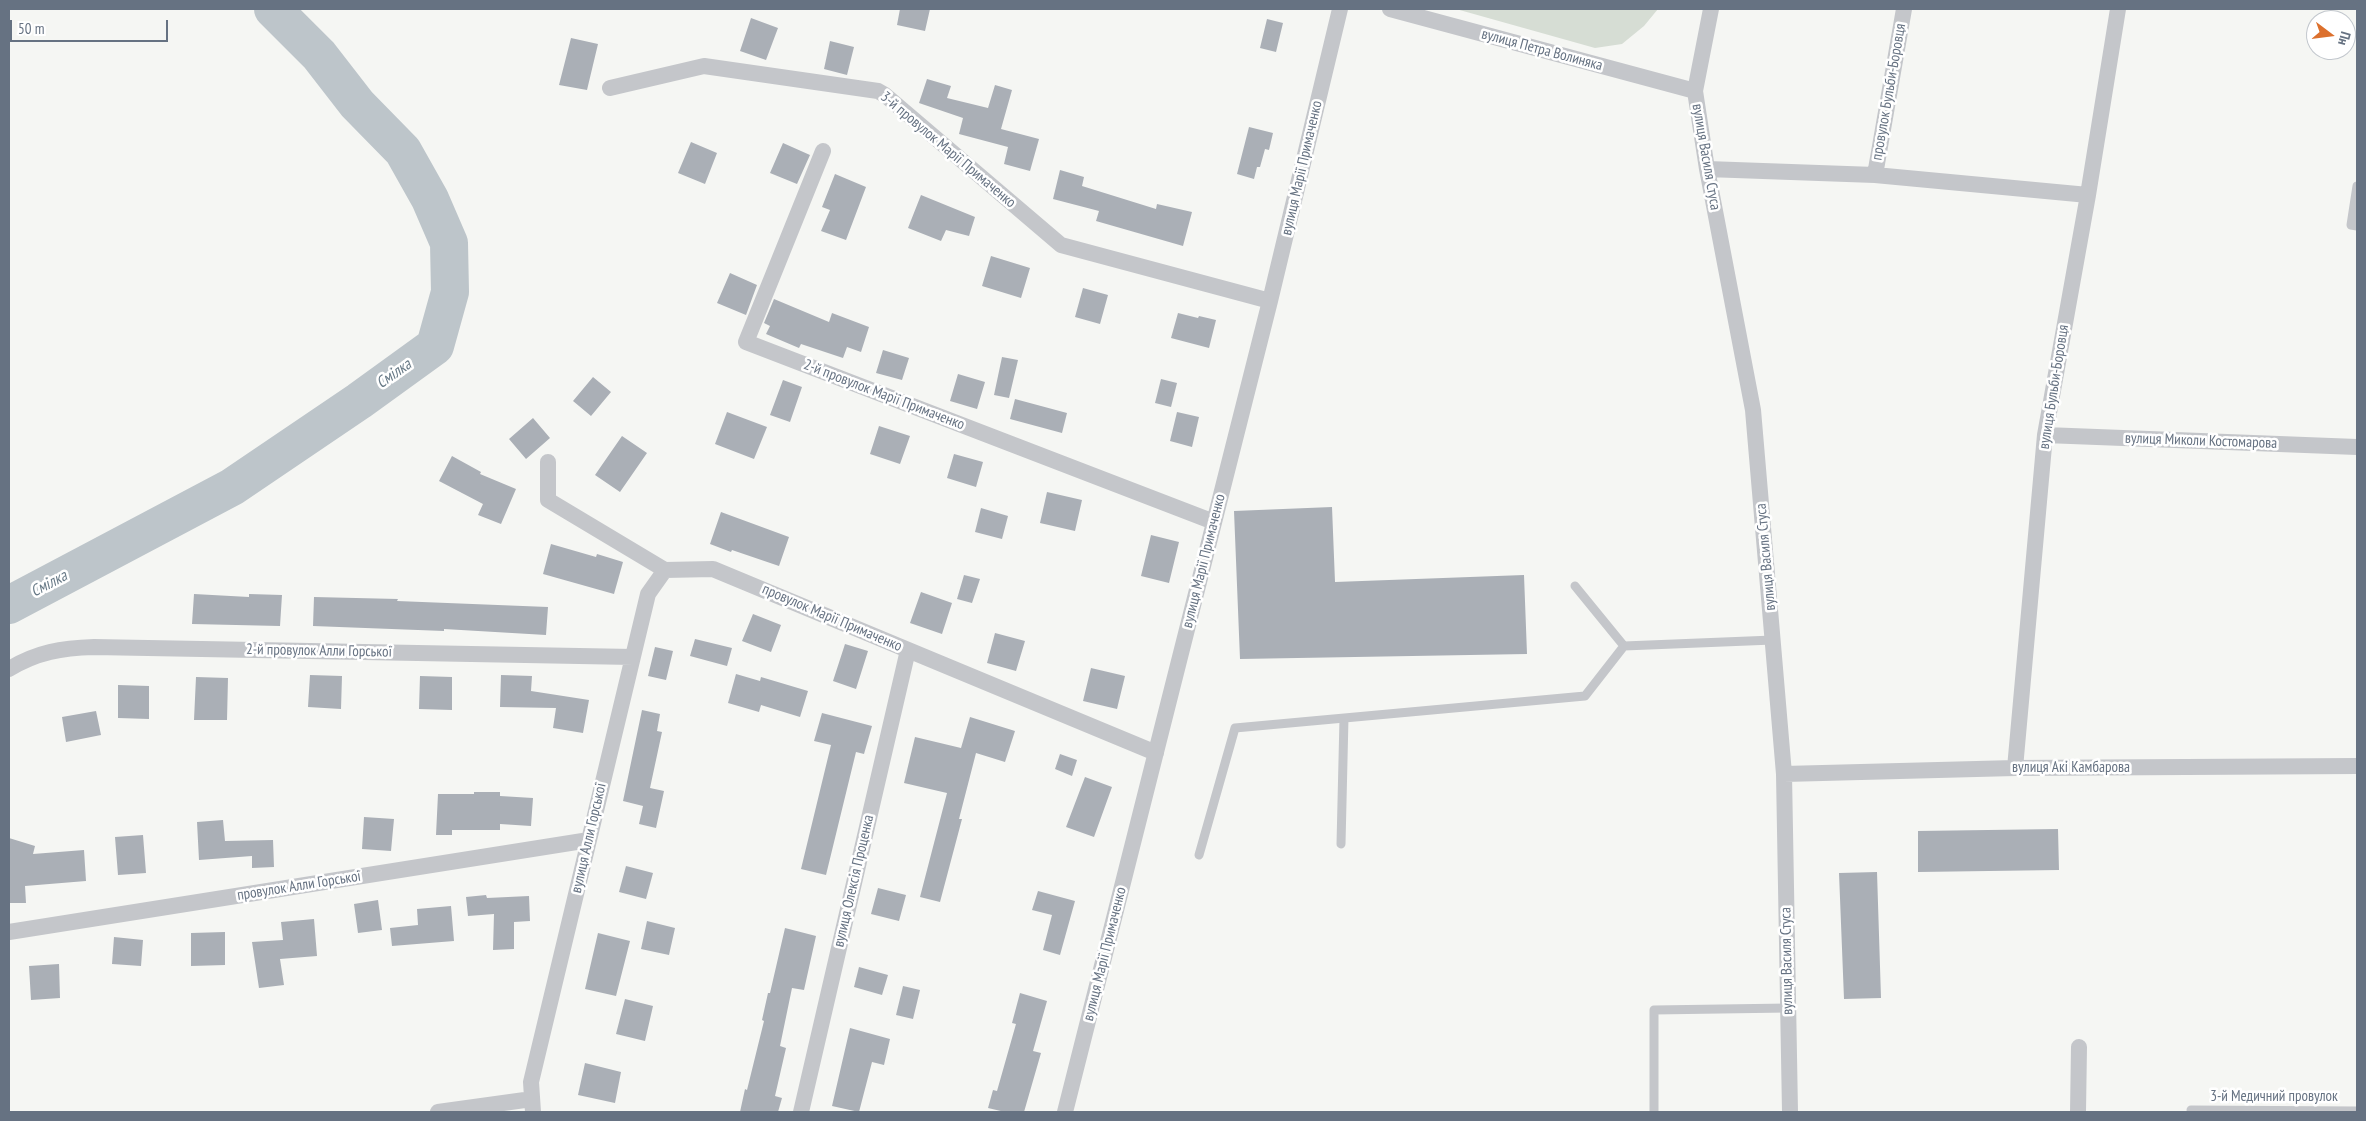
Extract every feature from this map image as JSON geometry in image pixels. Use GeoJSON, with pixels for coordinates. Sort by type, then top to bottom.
{"type":"FeatureCollection","features":[{"type":"Feature","properties":{"kind":"street","name":"вулиця Марії Примаченко"},"geometry":{"type":"LineString","coordinates":[[1064,1112],[1270,302],[1340,9]]}},
{"type":"Feature","properties":{"kind":"street","name":"вулиця Петра Волиняка"},"geometry":{"type":"LineString","coordinates":[[1393,9],[1695,91]]}},
{"type":"Feature","properties":{"kind":"street","name":"вулиця Василя Стуса"},"geometry":{"type":"LineString","coordinates":[[1711,9],[1695,91],[1707,169],[1753,410],[1784,774],[1790,1112]]}},
{"type":"Feature","properties":{"kind":"street","name":"провулок Бульби-Боровця"},"geometry":{"type":"LineString","coordinates":[[1875,175],[1904,9]]}},
{"type":"Feature","properties":{"kind":"street","name":"вулиця Бульби-Боровця"},"geometry":{"type":"LineString","coordinates":[[2015,768],[2045,435],[2088,195],[2118,9]]}},
{"type":"Feature","properties":{"kind":"street","name":"3-й провулок Марії Примаченко"},"geometry":{"type":"LineString","coordinates":[[610,88],[704,66],[878,91],[885,94],[1061,245],[1270,302]]}},
{"type":"Feature","properties":{"kind":"street","name":"2-й провулок Марії Примаченко"},"geometry":{"type":"LineString","coordinates":[[823,151],[746,342],[1214,522]]}},
{"type":"Feature","properties":{"kind":"street"},"geometry":{"type":"LineString","coordinates":[[1707,169],[1875,175],[2088,195]]}},
{"type":"Feature","properties":{"kind":"street","name":"вулиця Миколи Костомарова"},"geometry":{"type":"LineString","coordinates":[[2045,435],[2357,447]]}},
{"type":"Feature","properties":{"kind":"street"},"geometry":{"type":"LineString","coordinates":[[548,462],[548,500],[665,570]]}},
{"type":"Feature","properties":{"kind":"street","name":"провулок Марії Примаченко"},"geometry":{"type":"LineString","coordinates":[[665,570],[713,569],[1156,752]]}},
{"type":"Feature","properties":{"kind":"street","name":"вулиця Алли Горської"},"geometry":{"type":"LineString","coordinates":[[533,1106],[531,1082],[648,594],[665,570]]}},
{"type":"Feature","properties":{"kind":"street","name":"2-й провулок Алли Горської"},"geometry":{"type":"LineString","coordinates":[[9,669],[19,663],[58,648],[94,647],[633,657]]}},
{"type":"Feature","properties":{"kind":"street","name":"вулиця Олексія Проценка"},"geometry":{"type":"LineString","coordinates":[[801,1112],[908,650]]}},
{"type":"Feature","properties":{"kind":"street","name":"вулиця Акі Камбарова"},"geometry":{"type":"LineString","coordinates":[[1784,774],[2015,768],[2357,766]]}},
{"type":"Feature","properties":{"kind":"street","name":"провулок Алли Горської"},"geometry":{"type":"LineString","coordinates":[[9,932],[589,840]]}},
{"type":"Feature","properties":{"kind":"street"},"geometry":{"type":"LineString","coordinates":[[2078,1112],[2079,1047]]}},
{"type":"Feature","properties":{"kind":"street"},"geometry":{"type":"LineString","coordinates":[[438,1112],[533,1106]]}},
{"type":"Feature","properties":{"kind":"lane"},"geometry":{"type":"LineString","coordinates":[[2357,186],[2351,226],[2357,226]]}},
{"type":"Feature","properties":{"kind":"lane"},"geometry":{"type":"LineString","coordinates":[[1575,586],[1624,646]]}},
{"type":"Feature","properties":{"kind":"lane"},"geometry":{"type":"LineString","coordinates":[[1199,855],[1235,728],[1585,696],[1624,646],[1773,640]]}},
{"type":"Feature","properties":{"kind":"lane"},"geometry":{"type":"LineString","coordinates":[[1342,844],[1344,718]]}},
{"type":"Feature","properties":{"kind":"lane"},"geometry":{"type":"LineString","coordinates":[[1654,1112],[1654,1010],[1788,1008]]}},
{"type":"Feature","properties":{"kind":"lane","name":"3-й Медичний провулок"},"geometry":{"type":"LineString","coordinates":[[2191,1110],[2357,1110]]}},
{"type":"Feature","properties":{"kind":"shaded area"},"geometry":{"type":"Polygon","coordinates":[[[1456,9],[1658,9],[1644,26],[1622,44],[1595,48],[1456,9]]]}},
{"type":"Feature","properties":{"kind":"building"},"geometry":{"type":"Polygon","coordinates":[[[900,9],[930,9],[925,31],[897,25],[900,9]]]}},
{"type":"Feature","properties":{"kind":"building"},"geometry":{"type":"Polygon","coordinates":[[[751,18],[778,28],[766,60],[740,51],[751,18]]]}},
{"type":"Feature","properties":{"kind":"building"},"geometry":{"type":"Polygon","coordinates":[[[1267,19],[1283,23],[1276,52],[1260,48],[1267,19]]]}},
{"type":"Feature","properties":{"kind":"building"},"geometry":{"type":"Polygon","coordinates":[[[571,38],[598,44],[587,90],[559,85],[571,38]]]}},
{"type":"Feature","properties":{"kind":"building"},"geometry":{"type":"Polygon","coordinates":[[[830,41],[854,47],[847,75],[824,69],[830,41]]]}},
{"type":"Feature","properties":{"kind":"building"},"geometry":{"type":"Polygon","coordinates":[[[927,79],[951,86],[947,98],[988,108],[995,85],[1012,90],[1001,129],[1039,139],[1030,171],[1004,164],[1008,147],[959,134],[963,118],[919,103],[927,79]]]}},
{"type":"Feature","properties":{"kind":"building"},"geometry":{"type":"Polygon","coordinates":[[[1249,127],[1273,133],[1269,150],[1265,149],[1260,167],[1257,167],[1254,179],[1237,174],[1249,127]]]}},
{"type":"Feature","properties":{"kind":"building"},"geometry":{"type":"Polygon","coordinates":[[[691,142],[717,153],[705,184],[678,173],[691,142]]]}},
{"type":"Feature","properties":{"kind":"building"},"geometry":{"type":"Polygon","coordinates":[[[783,143],[810,155],[797,184],[770,173],[783,143]]]}},
{"type":"Feature","properties":{"kind":"building"},"geometry":{"type":"Polygon","coordinates":[[[1060,170],[1084,177],[1082,186],[1156,209],[1157,204],[1192,212],[1183,246],[1096,221],[1099,211],[1053,199],[1060,170]]]}},
{"type":"Feature","properties":{"kind":"building"},"geometry":{"type":"Polygon","coordinates":[[[835,174],[866,187],[846,240],[821,231],[830,210],[822,207],[835,174]]]}},
{"type":"Feature","properties":{"kind":"building"},"geometry":{"type":"Polygon","coordinates":[[[921,195],[975,217],[969,236],[946,230],[941,241],[908,228],[921,195]]]}},
{"type":"Feature","properties":{"kind":"building"},"geometry":{"type":"Polygon","coordinates":[[[991,256],[1030,268],[1021,298],[982,286],[991,256]]]}},
{"type":"Feature","properties":{"kind":"building"},"geometry":{"type":"Polygon","coordinates":[[[730,273],[757,285],[746,315],[717,303],[730,273]]]}},
{"type":"Feature","properties":{"kind":"building"},"geometry":{"type":"Polygon","coordinates":[[[1083,288],[1108,295],[1100,324],[1075,317],[1083,288]]]}},
{"type":"Feature","properties":{"kind":"building"},"geometry":{"type":"Polygon","coordinates":[[[774,299],[829,322],[832,313],[869,327],[861,352],[847,347],[843,358],[801,344],[799,348],[766,334],[770,326],[764,323],[774,299]]]}},
{"type":"Feature","properties":{"kind":"building"},"geometry":{"type":"Polygon","coordinates":[[[1178,313],[1216,320],[1209,348],[1171,338],[1178,313]]]}},
{"type":"Feature","properties":{"kind":"building"},"geometry":{"type":"Polygon","coordinates":[[[883,350],[909,358],[902,380],[876,373],[883,350]]]}},
{"type":"Feature","properties":{"kind":"building"},"geometry":{"type":"Polygon","coordinates":[[[1002,357],[1018,360],[1009,398],[994,395],[1002,357]]]}},
{"type":"Feature","properties":{"kind":"building"},"geometry":{"type":"Polygon","coordinates":[[[958,374],[985,382],[977,409],[950,401],[958,374]]]}},
{"type":"Feature","properties":{"kind":"building"},"geometry":{"type":"Polygon","coordinates":[[[593,377],[611,392],[591,416],[573,401],[593,377]]]}},
{"type":"Feature","properties":{"kind":"building"},"geometry":{"type":"Polygon","coordinates":[[[1161,379],[1177,383],[1171,407],[1155,403],[1161,379]]]}},
{"type":"Feature","properties":{"kind":"building"},"geometry":{"type":"Polygon","coordinates":[[[783,380],[802,387],[790,422],[770,415],[783,380]]]}},
{"type":"Feature","properties":{"kind":"building"},"geometry":{"type":"Polygon","coordinates":[[[1015,399],[1067,413],[1062,433],[1010,419],[1015,399]]]}},
{"type":"Feature","properties":{"kind":"building"},"geometry":{"type":"Polygon","coordinates":[[[727,412],[767,427],[754,459],[715,444],[727,412]]]}},
{"type":"Feature","properties":{"kind":"building"},"geometry":{"type":"Polygon","coordinates":[[[1177,412],[1199,417],[1192,447],[1170,441],[1177,412]]]}},
{"type":"Feature","properties":{"kind":"building"},"geometry":{"type":"Polygon","coordinates":[[[533,418],[550,438],[526,459],[509,439],[533,418]]]}},
{"type":"Feature","properties":{"kind":"building"},"geometry":{"type":"Polygon","coordinates":[[[879,426],[910,436],[900,464],[870,454],[879,426]]]}},
{"type":"Feature","properties":{"kind":"building"},"geometry":{"type":"Polygon","coordinates":[[[622,436],[647,453],[620,492],[595,475],[622,436]]]}},
{"type":"Feature","properties":{"kind":"building"},"geometry":{"type":"Polygon","coordinates":[[[954,454],[983,462],[976,487],[947,478],[954,454]]]}},
{"type":"Feature","properties":{"kind":"building"},"geometry":{"type":"Polygon","coordinates":[[[452,456],[481,472],[480,474],[516,489],[501,524],[478,515],[483,504],[439,481],[452,456]]]}},
{"type":"Feature","properties":{"kind":"building"},"geometry":{"type":"Polygon","coordinates":[[[1047,492],[1082,500],[1075,531],[1040,523],[1047,492]]]}},
{"type":"Feature","properties":{"kind":"building"},"geometry":{"type":"Polygon","coordinates":[[[1332,507],[1335,582],[1524,575],[1527,654],[1240,659],[1234,511],[1332,507]]]}},
{"type":"Feature","properties":{"kind":"building"},"geometry":{"type":"Polygon","coordinates":[[[981,508],[1008,516],[1002,539],[975,532],[981,508]]]}},
{"type":"Feature","properties":{"kind":"building"},"geometry":{"type":"Polygon","coordinates":[[[721,512],[789,537],[779,566],[710,544],[721,512]]]}},
{"type":"Feature","properties":{"kind":"building"},"geometry":{"type":"Polygon","coordinates":[[[1151,535],[1179,542],[1169,583],[1141,576],[1151,535]]]}},
{"type":"Feature","properties":{"kind":"building"},"geometry":{"type":"Polygon","coordinates":[[[551,544],[596,557],[597,554],[623,562],[614,594],[543,574],[551,544]]]}},
{"type":"Feature","properties":{"kind":"building"},"geometry":{"type":"Polygon","coordinates":[[[964,575],[980,579],[972,603],[957,599],[964,575]]]}},
{"type":"Feature","properties":{"kind":"building"},"geometry":{"type":"Polygon","coordinates":[[[921,592],[952,603],[942,634],[910,623],[921,592]]]}},
{"type":"Feature","properties":{"kind":"building"},"geometry":{"type":"Polygon","coordinates":[[[194,594],[249,597],[249,594],[282,595],[280,626],[192,624],[194,594]]]}},
{"type":"Feature","properties":{"kind":"building"},"geometry":{"type":"Polygon","coordinates":[[[314,597],[398,599],[397,601],[548,607],[546,635],[444,629],[444,631],[313,626],[314,597]]]}},
{"type":"Feature","properties":{"kind":"building"},"geometry":{"type":"Polygon","coordinates":[[[753,614],[781,625],[771,652],[742,641],[753,614]]]}},
{"type":"Feature","properties":{"kind":"building"},"geometry":{"type":"Polygon","coordinates":[[[995,633],[1025,641],[1016,671],[987,663],[995,633]]]}},
{"type":"Feature","properties":{"kind":"building"},"geometry":{"type":"Polygon","coordinates":[[[695,639],[732,648],[727,666],[690,656],[695,639]]]}},
{"type":"Feature","properties":{"kind":"building"},"geometry":{"type":"Polygon","coordinates":[[[845,644],[868,651],[856,689],[833,681],[845,644]]]}},
{"type":"Feature","properties":{"kind":"building"},"geometry":{"type":"Polygon","coordinates":[[[655,647],[673,651],[666,680],[648,676],[655,647]]]}},
{"type":"Feature","properties":{"kind":"building"},"geometry":{"type":"Polygon","coordinates":[[[1091,668],[1125,676],[1117,709],[1083,701],[1091,668]]]}},
{"type":"Feature","properties":{"kind":"building"},"geometry":{"type":"Polygon","coordinates":[[[736,674],[760,681],[761,677],[808,691],[800,717],[761,705],[759,712],[728,703],[736,674]]]}},
{"type":"Feature","properties":{"kind":"building"},"geometry":{"type":"Polygon","coordinates":[[[310,675],[342,676],[341,709],[308,707],[310,675]]]}},
{"type":"Feature","properties":{"kind":"building"},"geometry":{"type":"Polygon","coordinates":[[[501,675],[532,676],[531,691],[589,700],[583,733],[553,728],[556,708],[500,707],[501,675]]]}},
{"type":"Feature","properties":{"kind":"building"},"geometry":{"type":"Polygon","coordinates":[[[420,676],[452,677],[452,710],[419,709],[420,676]]]}},
{"type":"Feature","properties":{"kind":"building"},"geometry":{"type":"Polygon","coordinates":[[[196,677],[228,678],[227,720],[194,720],[196,677]]]}},
{"type":"Feature","properties":{"kind":"building"},"geometry":{"type":"Polygon","coordinates":[[[118,685],[149,686],[149,719],[118,718],[118,685]]]}},
{"type":"Feature","properties":{"kind":"building"},"geometry":{"type":"Polygon","coordinates":[[[642,710],[660,714],[657,731],[662,732],[650,788],[664,791],[656,828],[639,824],[643,806],[623,801],[642,710]]]}},
{"type":"Feature","properties":{"kind":"building"},"geometry":{"type":"Polygon","coordinates":[[[96,711],[101,735],[66,742],[62,717],[96,711]]]}},
{"type":"Feature","properties":{"kind":"building"},"geometry":{"type":"Polygon","coordinates":[[[822,713],[872,726],[864,754],[856,752],[826,875],[801,869],[831,745],[814,741],[822,713]]]}},
{"type":"Feature","properties":{"kind":"building"},"geometry":{"type":"Polygon","coordinates":[[[970,717],[1015,731],[1005,762],[976,753],[959,819],[962,819],[940,902],[920,897],[947,793],[904,783],[915,737],[961,748],[970,717]]]}},
{"type":"Feature","properties":{"kind":"building"},"geometry":{"type":"Polygon","coordinates":[[[1060,754],[1077,760],[1072,776],[1055,769],[1060,754]]]}},
{"type":"Feature","properties":{"kind":"building"},"geometry":{"type":"Polygon","coordinates":[[[1085,777],[1112,787],[1094,837],[1066,827],[1085,777]]]}},
{"type":"Feature","properties":{"kind":"building"},"geometry":{"type":"Polygon","coordinates":[[[474,792],[500,792],[500,796],[533,798],[531,826],[500,824],[500,830],[452,830],[452,835],[436,835],[438,794],[474,794],[474,792]]]}},
{"type":"Feature","properties":{"kind":"building"},"geometry":{"type":"Polygon","coordinates":[[[364,817],[394,819],[391,851],[362,849],[364,817]]]}},
{"type":"Feature","properties":{"kind":"building"},"geometry":{"type":"Polygon","coordinates":[[[223,820],[225,841],[273,840],[274,867],[252,868],[252,856],[199,860],[197,822],[223,820]]]}},
{"type":"Feature","properties":{"kind":"building"},"geometry":{"type":"Polygon","coordinates":[[[2058,829],[2059,870],[1918,872],[1918,831],[2058,829]]]}},
{"type":"Feature","properties":{"kind":"building"},"geometry":{"type":"Polygon","coordinates":[[[143,835],[146,873],[118,875],[115,837],[143,835]]]}},
{"type":"Feature","properties":{"kind":"building"},"geometry":{"type":"Polygon","coordinates":[[[9,838],[35,846],[33,854],[84,850],[86,881],[25,886],[26,903],[9,903],[9,838]]]}},
{"type":"Feature","properties":{"kind":"building"},"geometry":{"type":"Polygon","coordinates":[[[626,866],[653,873],[646,899],[619,892],[626,866]]]}},
{"type":"Feature","properties":{"kind":"building"},"geometry":{"type":"Polygon","coordinates":[[[1877,872],[1881,998],[1844,999],[1839,873],[1877,872]]]}},
{"type":"Feature","properties":{"kind":"building"},"geometry":{"type":"Polygon","coordinates":[[[878,888],[906,895],[899,921],[871,914],[878,888]]]}},
{"type":"Feature","properties":{"kind":"building"},"geometry":{"type":"Polygon","coordinates":[[[1038,891],[1075,901],[1060,955],[1043,950],[1052,915],[1032,910],[1038,891]]]}},
{"type":"Feature","properties":{"kind":"building"},"geometry":{"type":"Polygon","coordinates":[[[486,895],[487,898],[529,896],[530,921],[514,922],[514,949],[493,950],[494,914],[468,916],[466,897],[486,895]]]}},
{"type":"Feature","properties":{"kind":"building"},"geometry":{"type":"Polygon","coordinates":[[[378,900],[382,930],[358,933],[354,904],[378,900]]]}},
{"type":"Feature","properties":{"kind":"building"},"geometry":{"type":"Polygon","coordinates":[[[451,906],[454,941],[392,946],[390,928],[418,925],[417,909],[451,906]]]}},
{"type":"Feature","properties":{"kind":"building"},"geometry":{"type":"Polygon","coordinates":[[[314,919],[317,956],[280,959],[284,985],[259,988],[252,942],[283,940],[281,922],[314,919]]]}},
{"type":"Feature","properties":{"kind":"building"},"geometry":{"type":"Polygon","coordinates":[[[647,921],[675,928],[669,955],[641,949],[647,921]]]}},
{"type":"Feature","properties":{"kind":"building"},"geometry":{"type":"Polygon","coordinates":[[[785,928],[816,936],[804,990],[792,988],[780,1046],[786,1048],[775,1096],[782,1098],[778,1112],[740,1112],[764,1021],[762,1020],[768,993],[770,993],[785,928]]]}},
{"type":"Feature","properties":{"kind":"building"},"geometry":{"type":"Polygon","coordinates":[[[225,932],[225,965],[191,966],[191,933],[225,932]]]}},
{"type":"Feature","properties":{"kind":"building"},"geometry":{"type":"Polygon","coordinates":[[[598,933],[630,941],[616,996],[585,989],[598,933]]]}},
{"type":"Feature","properties":{"kind":"building"},"geometry":{"type":"Polygon","coordinates":[[[114,937],[143,940],[141,966],[112,964],[114,937]]]}},
{"type":"Feature","properties":{"kind":"building"},"geometry":{"type":"Polygon","coordinates":[[[59,964],[60,998],[31,1000],[29,966],[59,964]]]}},
{"type":"Feature","properties":{"kind":"building"},"geometry":{"type":"Polygon","coordinates":[[[859,967],[888,975],[882,995],[854,987],[859,967]]]}},
{"type":"Feature","properties":{"kind":"building"},"geometry":{"type":"Polygon","coordinates":[[[903,986],[920,990],[913,1019],[896,1015],[903,986]]]}},
{"type":"Feature","properties":{"kind":"building"},"geometry":{"type":"Polygon","coordinates":[[[1020,993],[1047,1001],[1033,1051],[1041,1053],[1024,1112],[1005,1112],[988,1108],[993,1090],[997,1091],[1016,1024],[1012,1023],[1020,993]]]}},
{"type":"Feature","properties":{"kind":"building"},"geometry":{"type":"Polygon","coordinates":[[[625,999],[653,1006],[645,1041],[616,1034],[625,999]]]}},
{"type":"Feature","properties":{"kind":"building"},"geometry":{"type":"Polygon","coordinates":[[[850,1028],[890,1039],[884,1065],[872,1062],[859,1112],[832,1106],[850,1028]]]}},
{"type":"Feature","properties":{"kind":"building"},"geometry":{"type":"Polygon","coordinates":[[[585,1063],[621,1072],[615,1103],[578,1095],[585,1063]]]}},
{"type":"Feature","properties":{"kind":"waterway","name":"Смілка"},"geometry":{"type":"LineString","coordinates":[[9,605],[232,487],[359,401],[435,346],[450,292],[449,243],[430,199],[403,151],[357,104],[319,55],[273,9]]}}]}
